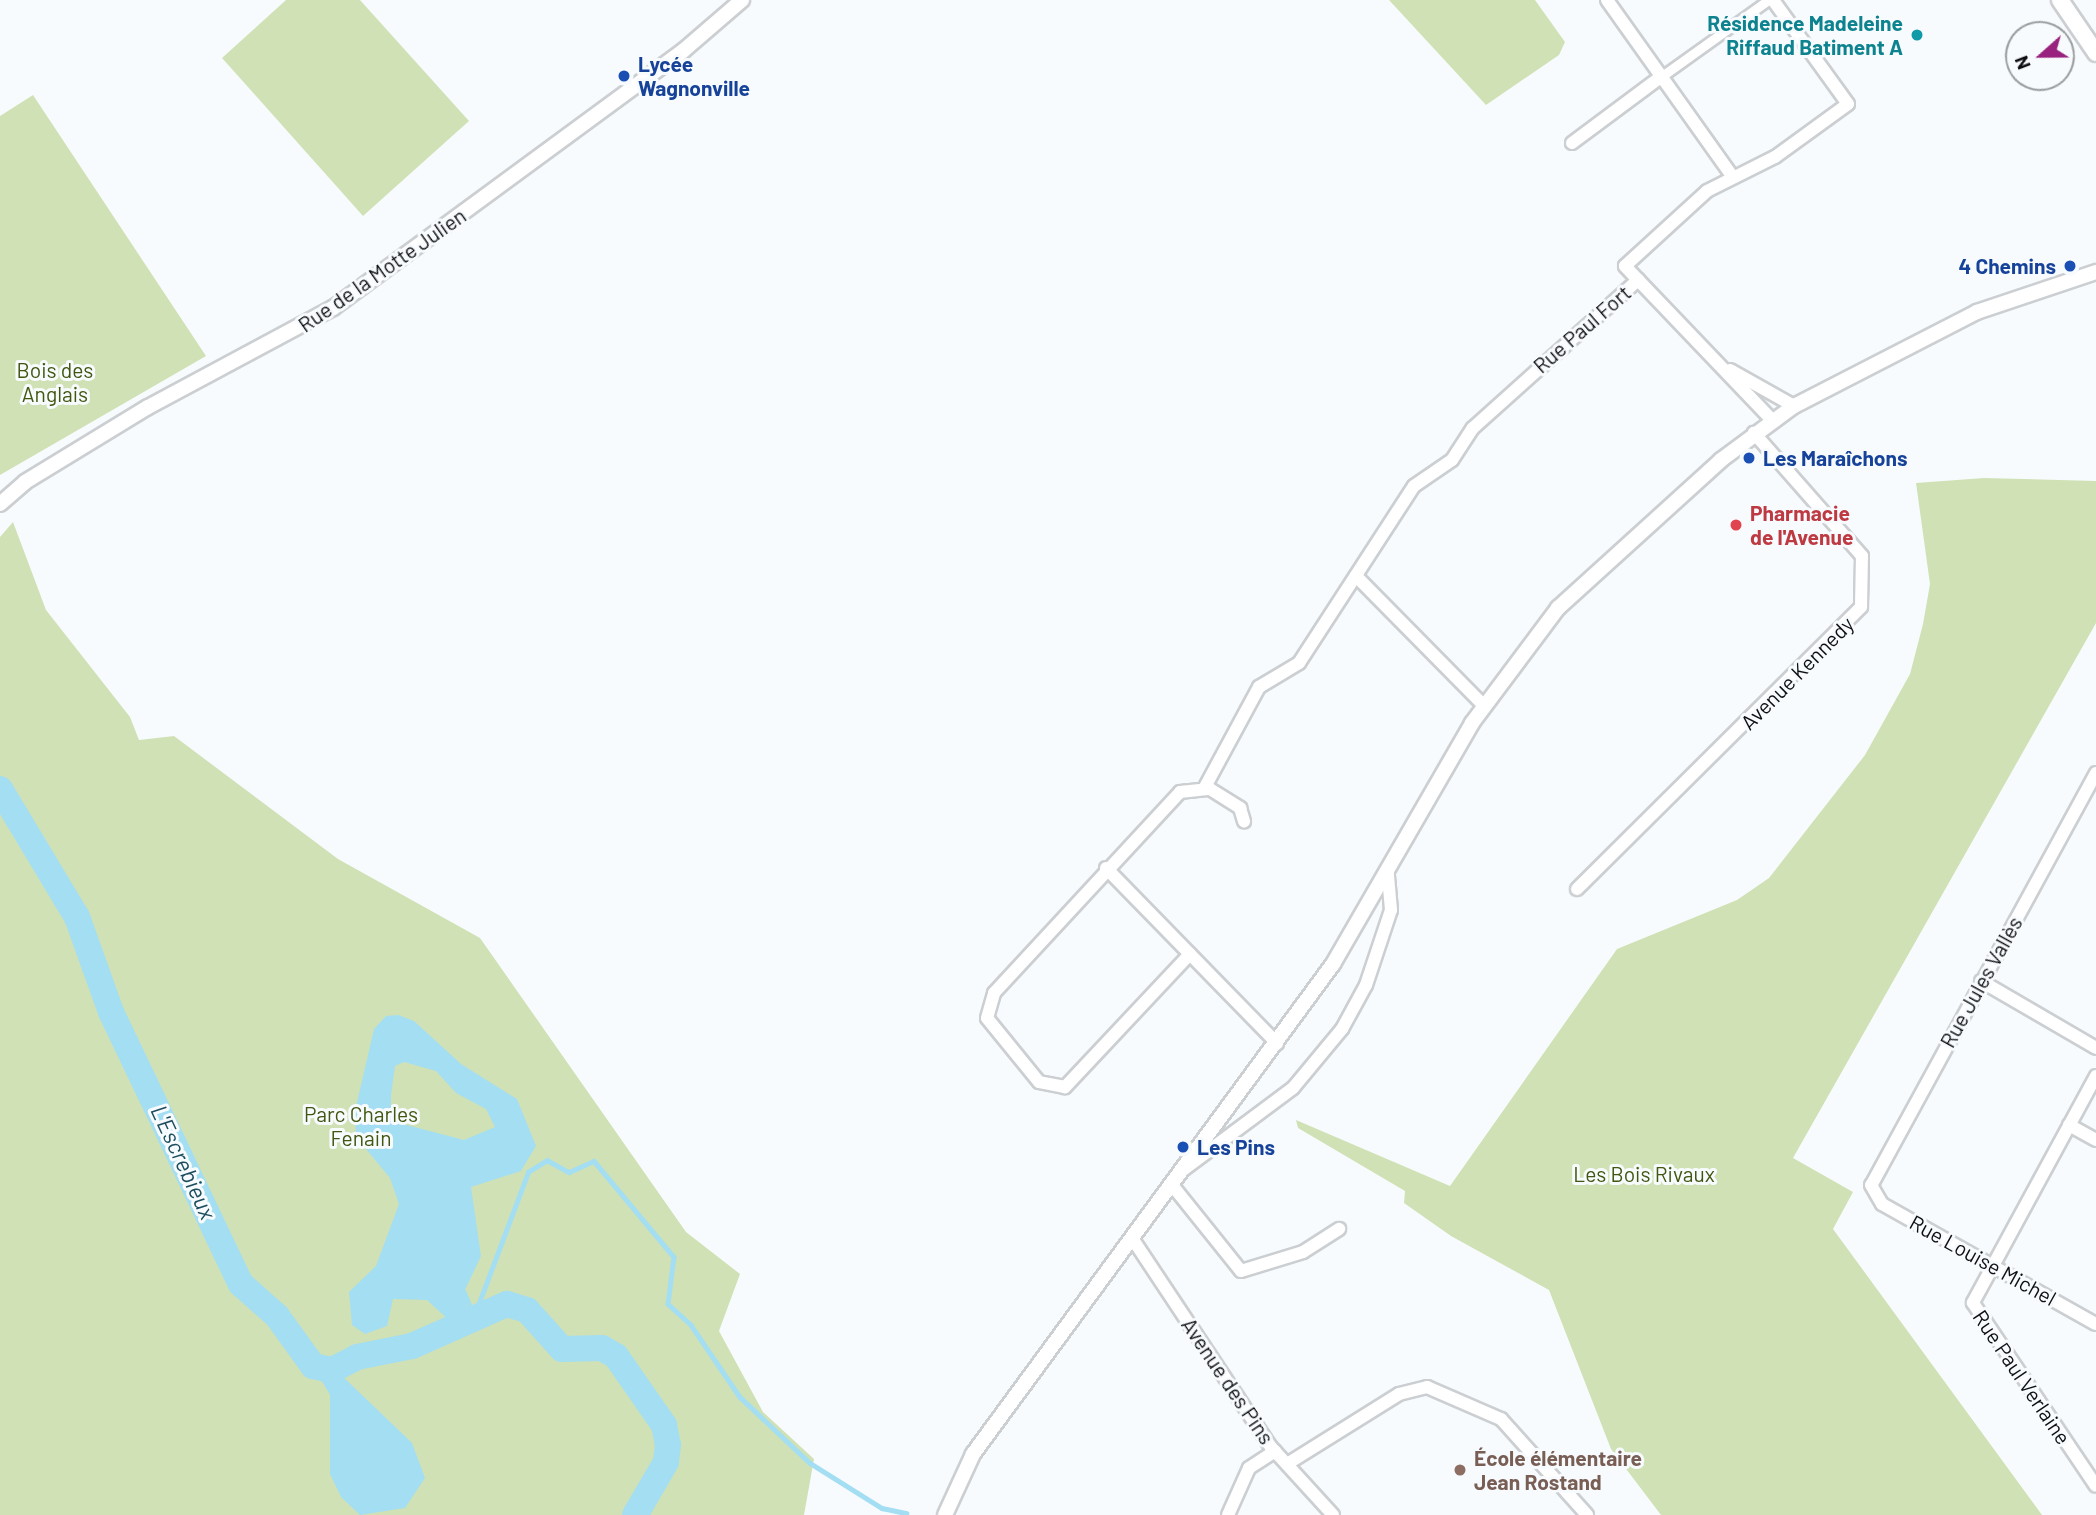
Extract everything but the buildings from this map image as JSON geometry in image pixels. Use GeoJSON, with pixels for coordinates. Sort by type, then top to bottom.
{"type":"FeatureCollection","features":[{"type":"Feature","properties":{"kind":"main road"},"geometry":{"type":"LineString","coordinates":[[2060,0],[2096,54]]}},
{"type":"Feature","properties":{"kind":"street","name":"Rue de la Motte Julien"},"geometry":{"type":"LineString","coordinates":[[0,504],[25,482],[148,407],[333,308],[682,51],[742,0]]}},
{"type":"Feature","properties":{"kind":"street"},"geometry":{"type":"LineString","coordinates":[[1607,0],[1732,176]]}},
{"type":"Feature","properties":{"kind":"street"},"geometry":{"type":"LineString","coordinates":[[1573,143],[1662,76],[1771,0],[1848,104],[1775,157],[1732,176],[1625,266],[1772,421]]}},
{"type":"Feature","properties":{"kind":"street"},"geometry":{"type":"LineString","coordinates":[[945,1515],[973,1454],[1277,1043],[1388,873],[1483,705],[1586,579],[1754,433],[1794,405],[1978,312],[2096,272]]}},
{"type":"Feature","properties":{"kind":"street","name":"Rue Paul Fort"},"geometry":{"type":"LineString","coordinates":[[1205,787],[1259,687],[1296,667],[1414,486],[1452,460],[1468,433],[1638,279]]}},
{"type":"Feature","properties":{"kind":"street"},"geometry":{"type":"LineString","coordinates":[[1718,363],[1794,405]]}},
{"type":"Feature","properties":{"kind":"street","name":"Avenue Kennedy"},"geometry":{"type":"LineString","coordinates":[[1577,889],[1864,600],[1862,556],[1754,433]]}},
{"type":"Feature","properties":{"kind":"street"},"geometry":{"type":"LineString","coordinates":[[1356,576],[1483,705]]}},
{"type":"Feature","properties":{"kind":"street","name":"Rue Jules Vallès"},"geometry":{"type":"LineString","coordinates":[[1873,1193],[1874,1176],[2096,773]]}},
{"type":"Feature","properties":{"kind":"street"},"geometry":{"type":"LineString","coordinates":[[1190,954],[1070,1084],[1054,1088],[1039,1082],[989,1024],[988,1003],[1106,868],[1180,792],[1205,787],[1236,805],[1244,821]]}},
{"type":"Feature","properties":{"kind":"street"},"geometry":{"type":"LineString","coordinates":[[1106,868],[1277,1043]]}},
{"type":"Feature","properties":{"kind":"street"},"geometry":{"type":"LineString","coordinates":[[1182,1171],[1293,1088],[1342,1029],[1371,974],[1391,910],[1388,873]]}},
{"type":"Feature","properties":{"kind":"street"},"geometry":{"type":"LineString","coordinates":[[1981,981],[2096,1048]]}},
{"type":"Feature","properties":{"kind":"street","name":"Rue Paul Verlaine"},"geometry":{"type":"LineString","coordinates":[[2096,1076],[1974,1298],[1975,1313],[2096,1486]]}},
{"type":"Feature","properties":{"kind":"street"},"geometry":{"type":"LineString","coordinates":[[2069,1125],[2096,1140]]}},
{"type":"Feature","properties":{"kind":"street"},"geometry":{"type":"LineString","coordinates":[[1172,1185],[1241,1271],[1265,1268],[1339,1229]]}},
{"type":"Feature","properties":{"kind":"street","name":"Rue Louise Michel"},"geometry":{"type":"LineString","coordinates":[[1873,1193],[2096,1324]]}},
{"type":"Feature","properties":{"kind":"street","name":"Avenue des Pins"},"geometry":{"type":"LineString","coordinates":[[1132,1238],[1275,1451],[1333,1515]]}},
{"type":"Feature","properties":{"kind":"street"},"geometry":{"type":"LineString","coordinates":[[1287,1464],[1399,1394],[1427,1387],[1501,1419],[1587,1515]]}},
{"type":"Feature","properties":{"kind":"street"},"geometry":{"type":"LineString","coordinates":[[1228,1515],[1249,1468],[1275,1451]]}},
{"type":"Feature","properties":{"kind":"green space"},"geometry":{"type":"Polygon","coordinates":[[[286,0],[360,0],[469,121],[363,216],[222,58],[286,0]]]}},
{"type":"Feature","properties":{"kind":"green space"},"geometry":{"type":"Polygon","coordinates":[[[1389,0],[1535,0],[1565,42],[1559,55],[1486,105],[1389,0]]]}},
{"type":"Feature","properties":{"kind":"green space","name":"Bois des Anglais"},"geometry":{"type":"Polygon","coordinates":[[[33,95],[206,356],[0,475],[0,116],[33,95]]]}},
{"type":"Feature","properties":{"kind":"green space","name":"Les Bois Rivaux"},"geometry":{"type":"Polygon","coordinates":[[[1984,478],[2096,481],[2096,623],[1793,1158],[1853,1192],[1833,1229],[2042,1515],[1661,1515],[1611,1449],[1549,1290],[1451,1236],[1404,1203],[1405,1191],[1298,1128],[1296,1120],[1450,1186],[1617,949],[1737,900],[1769,878],[1865,755],[1910,674],[1923,624],[1930,584],[1916,483],[1984,478]]]}},
{"type":"Feature","properties":{"kind":"green space","name":"Parc Charles Fenain"},"geometry":{"type":"Polygon","coordinates":[[[13,522],[46,610],[130,717],[139,740],[174,736],[338,859],[480,938],[686,1232],[740,1274],[719,1331],[763,1412],[814,1459],[804,1515],[0,1515],[0,537],[13,522]]]}},
{"type":"Feature","properties":{"kind":"water"},"geometry":{"type":"Polygon","coordinates":[[[398,1015],[414,1021],[461,1064],[517,1099],[536,1146],[521,1171],[471,1187],[481,1256],[464,1292],[469,1318],[453,1324],[427,1300],[393,1299],[387,1326],[365,1334],[352,1325],[349,1292],[376,1266],[399,1204],[390,1178],[356,1137],[355,1111],[374,1029],[386,1016],[398,1015]],[[404,1062],[395,1066],[391,1109],[403,1124],[464,1140],[495,1127],[486,1109],[456,1093],[436,1071],[404,1062]]]}},
{"type":"Feature","properties":{"kind":"water"},"geometry":{"type":"Polygon","coordinates":[[[313,1366],[338,1372],[412,1443],[425,1478],[405,1508],[360,1515],[341,1497],[330,1474],[330,1395],[313,1366]]]}},
{"type":"Feature","properties":{"kind":"waterway","name":"L'Escrebieux"},"geometry":{"type":"LineString","coordinates":[[0,789],[77,917],[111,1012],[241,1284],[277,1316],[313,1366],[332,1370],[357,1357],[412,1346],[507,1304],[527,1310],[562,1349],[602,1348],[616,1356],[664,1425],[668,1445],[666,1462],[635,1515]]}},
{"type":"Feature","properties":{"kind":"waterway","name":"L'Escrebieux"},"geometry":{"type":"LineString","coordinates":[[464,1292],[474,1316],[528,1172],[547,1160],[569,1172],[594,1161],[674,1257],[668,1304],[691,1325],[740,1397],[810,1463],[882,1508],[906,1513]]}},
{"type":"Feature","properties":{"kind":"place","name":"Résidence Madeleine Riffaud Batiment A"},"geometry":{"type":"Point","coordinates":[1917,35]}},
{"type":"Feature","properties":{"kind":"place","name":"Lycée Wagnonville"},"geometry":{"type":"Point","coordinates":[624,76]}},
{"type":"Feature","properties":{"kind":"place","name":"4 Chemins"},"geometry":{"type":"Point","coordinates":[2070,266]}},
{"type":"Feature","properties":{"kind":"place","name":"Les Maraîchons"},"geometry":{"type":"Point","coordinates":[1749,458]}},
{"type":"Feature","properties":{"kind":"place","name":"Pharmacie de l'Avenue"},"geometry":{"type":"Point","coordinates":[1736,525]}},
{"type":"Feature","properties":{"kind":"place","name":"Les Pins"},"geometry":{"type":"Point","coordinates":[1183,1147]}},
{"type":"Feature","properties":{"kind":"place","name":"École élémentaire Jean Rostand"},"geometry":{"type":"Point","coordinates":[1460,1470]}}]}
